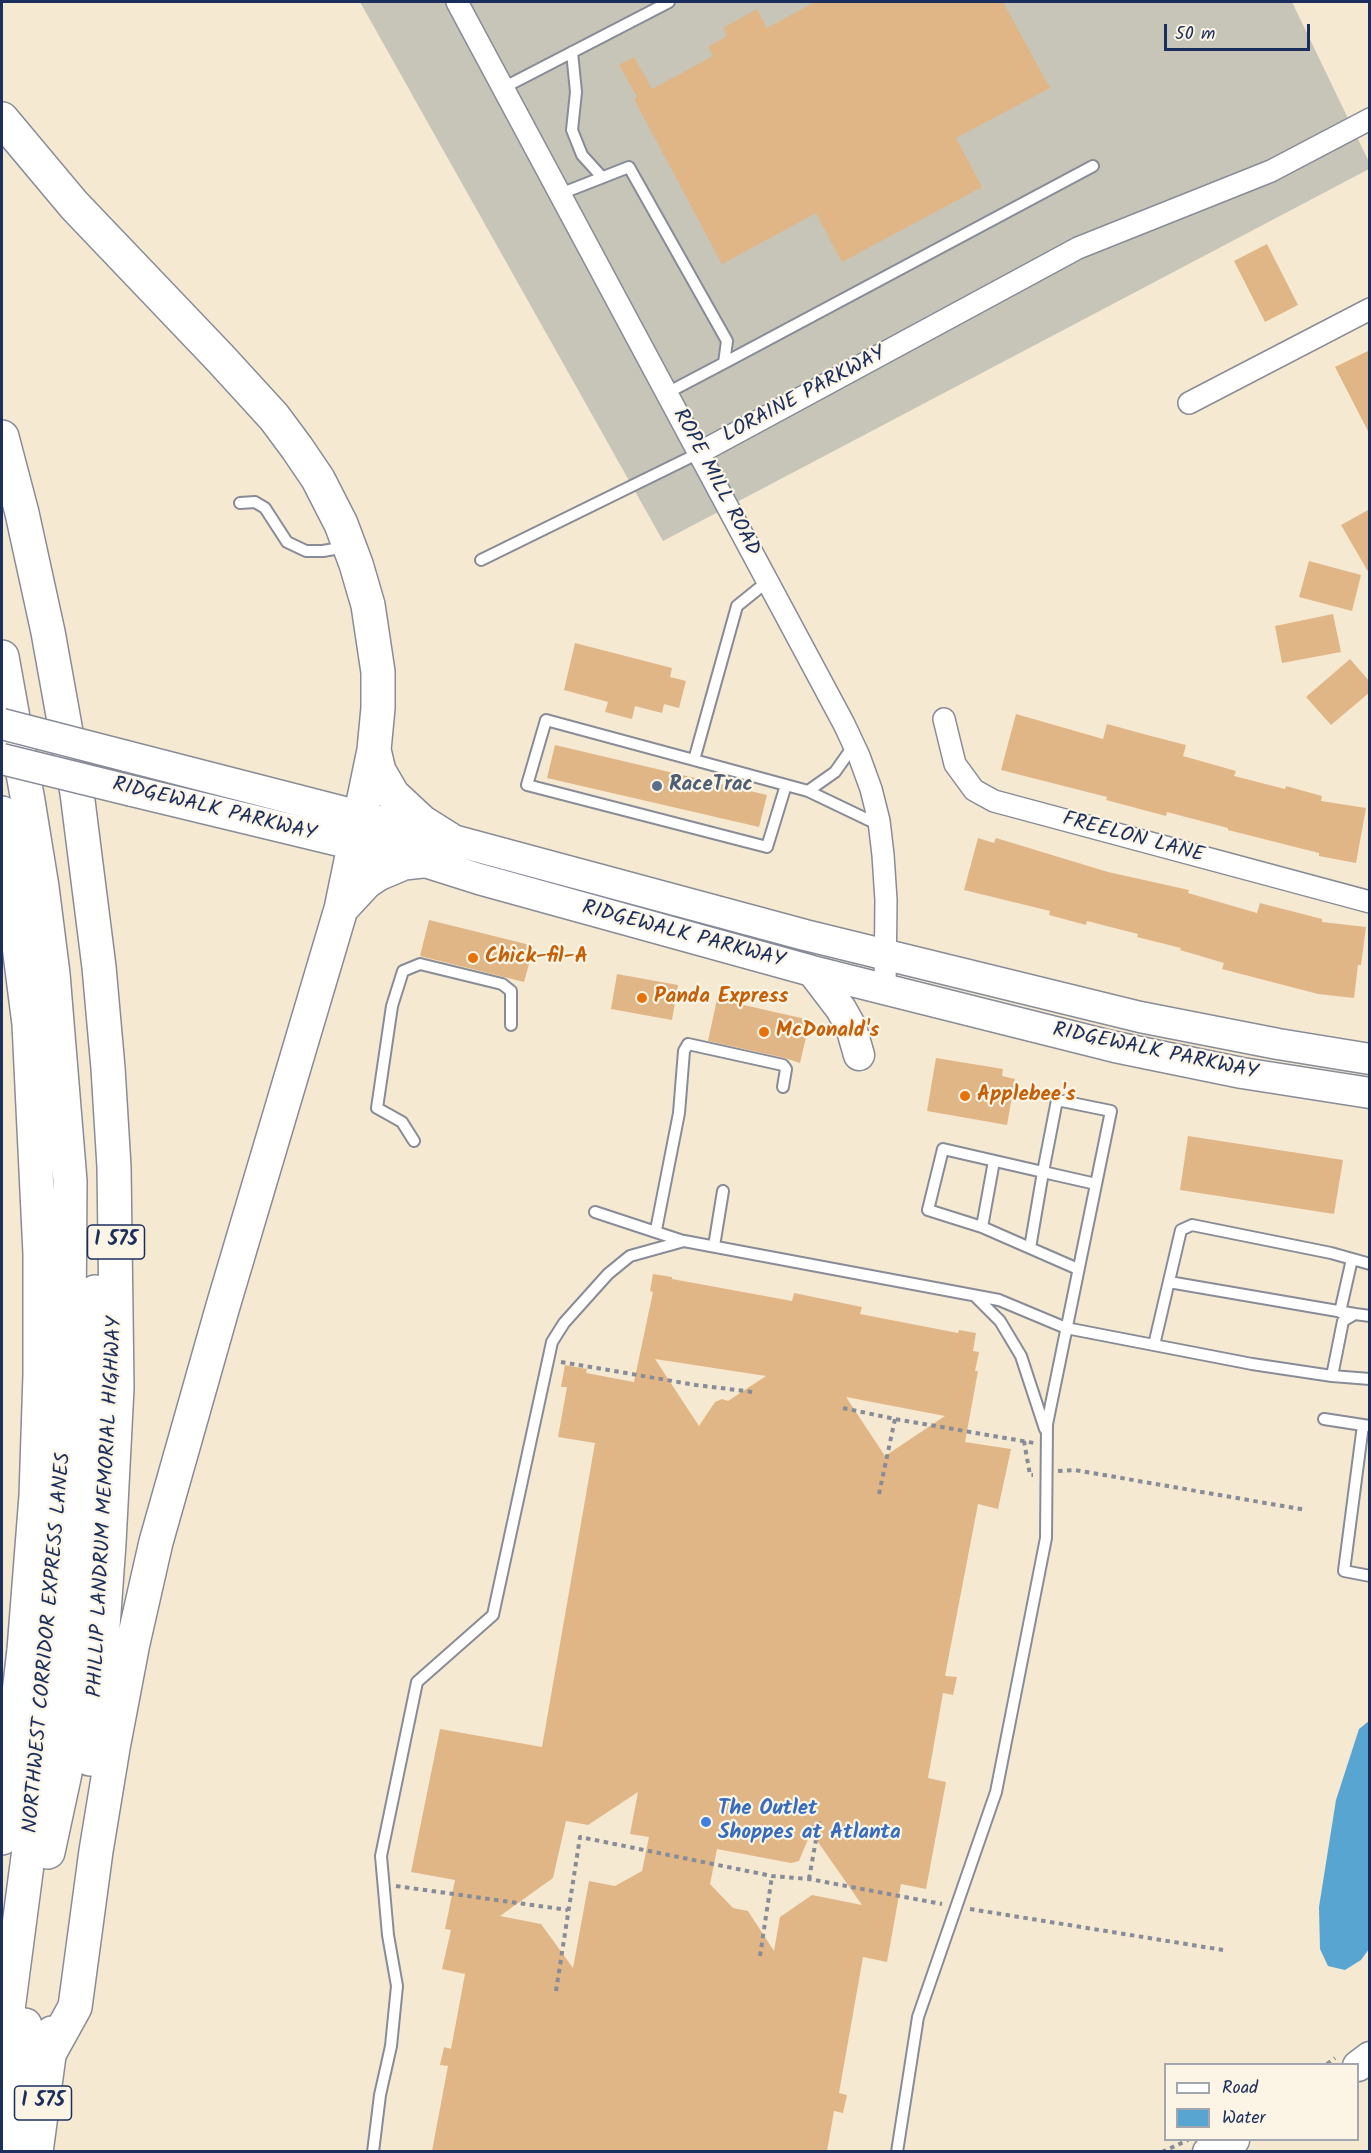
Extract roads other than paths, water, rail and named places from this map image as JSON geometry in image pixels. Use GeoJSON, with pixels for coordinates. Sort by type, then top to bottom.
{"type":"FeatureCollection","features":[{"type":"Feature","properties":{"kind":"highway"},"geometry":{"type":"LineString","coordinates":[[2,119],[74,205],[274,417],[318,479],[350,546],[368,605],[378,672],[378,708],[374,750],[341,909],[223,1306],[156,1542],[133,1643],[113,1748],[96,1851],[75,2007],[49,2054]]}},
{"type":"Feature","properties":{"kind":"highway","name":"PHILLIP LANDRUM MEMORIAL HIGHWAY"},"geometry":{"type":"LineString","coordinates":[[2,437],[22,513],[48,632],[77,793],[99,967],[114,1167],[117,1388],[98,1696],[36,2151]]}},
{"type":"Feature","properties":{"kind":"highway","name":"NORTHWEST CORRIDOR EXPRESS LANES"},"geometry":{"type":"LineString","coordinates":[[2,657],[42,887],[53,974],[70,1181],[68,1467],[56,1618],[39,1773],[2,2055]]}},
{"type":"Feature","properties":{"kind":"highway"},"geometry":{"type":"LineString","coordinates":[[374,750],[379,771],[393,795],[422,822],[449,839]]}},
{"type":"Feature","properties":{"kind":"highway"},"geometry":{"type":"LineString","coordinates":[[2,813],[29,1024],[40,1254],[40,1375],[36,1496],[24,1650],[2,1838]]}},
{"type":"Feature","properties":{"kind":"highway"},"geometry":{"type":"LineString","coordinates":[[341,909],[366,882],[378,874],[404,863],[422,861]]}},
{"type":"Feature","properties":{"kind":"highway"},"geometry":{"type":"LineString","coordinates":[[9,2151],[49,1845],[65,1773],[92,1473],[99,967]]}},
{"type":"Feature","properties":{"kind":"main road","name":"RIDGEWALK PARKWAY"},"geometry":{"type":"LineString","coordinates":[[2,724],[126,756],[357,830],[422,861],[511,888],[812,971],[1180,1061],[1370,1093]]}},
{"type":"Feature","properties":{"kind":"main road","name":"RIDGEWALK PARKWAY"},"geometry":{"type":"LineString","coordinates":[[2,759],[132,791],[357,830],[449,839],[805,935],[1162,1022],[1370,1059]]}},
{"type":"Feature","properties":{"kind":"main road"},"geometry":{"type":"LineString","coordinates":[[812,971],[841,1009],[851,1027],[860,1055]]}},
{"type":"Feature","properties":{"kind":"main road"},"geometry":{"type":"LineString","coordinates":[[1208,2151],[1230,2141]]}},
{"type":"Feature","properties":{"kind":"street","name":"ROPE MILL ROAD"},"geometry":{"type":"LineString","coordinates":[[457,2],[854,745],[871,789],[879,825],[885,877],[885,989]]}},
{"type":"Feature","properties":{"kind":"street","name":"LORAINE PARKWAY"},"geometry":{"type":"LineString","coordinates":[[699,453],[1078,248],[1271,171],[1370,118]]}},
{"type":"Feature","properties":{"kind":"street"},"geometry":{"type":"LineString","coordinates":[[1189,403],[1370,309]]}},
{"type":"Feature","properties":{"kind":"street","name":"FREELON LANE"},"geometry":{"type":"LineString","coordinates":[[944,719],[955,764],[974,790],[994,801],[1370,902]]}},
{"type":"Feature","properties":{"kind":"lane"},"geometry":{"type":"LineString","coordinates":[[503,88],[669,2]]}},
{"type":"Feature","properties":{"kind":"lane"},"geometry":{"type":"LineString","coordinates":[[572,52],[576,92],[572,130],[582,155],[601,176]]}},
{"type":"Feature","properties":{"kind":"lane"},"geometry":{"type":"LineString","coordinates":[[560,194],[629,166],[727,341],[724,363]]}},
{"type":"Feature","properties":{"kind":"lane"},"geometry":{"type":"LineString","coordinates":[[667,393],[1093,166]]}},
{"type":"Feature","properties":{"kind":"lane","name":"LORAINE PARKWAY"},"geometry":{"type":"LineString","coordinates":[[481,560],[699,453]]}},
{"type":"Feature","properties":{"kind":"lane"},"geometry":{"type":"LineString","coordinates":[[240,503],[255,502],[265,508],[287,542],[306,551],[323,551],[350,546]]}},
{"type":"Feature","properties":{"kind":"lane"},"geometry":{"type":"LineString","coordinates":[[694,760],[737,606],[768,581]]}},
{"type":"Feature","properties":{"kind":"lane"},"geometry":{"type":"LineString","coordinates":[[786,785],[767,847],[527,785],[546,720],[694,760],[786,785],[808,791],[879,825]]}},
{"type":"Feature","properties":{"kind":"lane"},"geometry":{"type":"LineString","coordinates":[[808,791],[835,772],[854,745]]}},
{"type":"Feature","properties":{"kind":"lane"},"geometry":{"type":"LineString","coordinates":[[414,1141],[402,1122],[377,1108],[392,1006],[403,971],[420,964],[502,984],[511,991],[511,1025]]}},
{"type":"Feature","properties":{"kind":"lane"},"geometry":{"type":"LineString","coordinates":[[656,1230],[680,1113],[684,1051],[688,1044],[783,1065],[786,1069],[783,1088]]}},
{"type":"Feature","properties":{"kind":"lane"},"geometry":{"type":"LineString","coordinates":[[897,2151],[918,2017],[996,1792],[1046,1538],[1047,1424],[1112,1111],[1057,1100],[1030,1248]]}},
{"type":"Feature","properties":{"kind":"lane"},"geometry":{"type":"LineString","coordinates":[[1078,1269],[982,1227],[928,1210],[943,1149],[1096,1184]]}},
{"type":"Feature","properties":{"kind":"lane"},"geometry":{"type":"LineString","coordinates":[[982,1227],[994,1161]]}},
{"type":"Feature","properties":{"kind":"lane"},"geometry":{"type":"LineString","coordinates":[[714,1246],[723,1191]]}},
{"type":"Feature","properties":{"kind":"lane"},"geometry":{"type":"LineString","coordinates":[[596,1212],[684,1241],[999,1300],[1066,1328],[1252,1364],[1332,1376],[1370,1379]]}},
{"type":"Feature","properties":{"kind":"lane"},"geometry":{"type":"LineString","coordinates":[[1154,1345],[1181,1230],[1192,1225],[1370,1264]]}},
{"type":"Feature","properties":{"kind":"lane"},"geometry":{"type":"LineString","coordinates":[[374,2151],[380,2095],[391,2046],[397,1986],[381,1856],[417,1682],[493,1615],[552,1342],[564,1323],[608,1274],[630,1256],[684,1241]]}},
{"type":"Feature","properties":{"kind":"lane"},"geometry":{"type":"LineString","coordinates":[[1340,1312],[1352,1259]]}},
{"type":"Feature","properties":{"kind":"lane"},"geometry":{"type":"LineString","coordinates":[[1169,1282],[1370,1316]]}},
{"type":"Feature","properties":{"kind":"lane"},"geometry":{"type":"LineString","coordinates":[[975,1296],[1000,1321],[1021,1356],[1047,1441]]}},
{"type":"Feature","properties":{"kind":"lane"},"geometry":{"type":"LineString","coordinates":[[1332,1376],[1343,1321],[1354,1314]]}},
{"type":"Feature","properties":{"kind":"lane"},"geometry":{"type":"LineString","coordinates":[[1323,1419],[1366,1425],[1344,1571],[1370,1576]]}},
{"type":"Feature","properties":{"kind":"water"},"geometry":{"type":"Polygon","coordinates":[[[1369,1721],[1369,1949],[1361,1960],[1345,1970],[1328,1966],[1320,1949],[1319,1907],[1336,1800],[1359,1729],[1369,1721]]]}},
{"type":"Feature","properties":{"kind":"place","name":"RaceTrac"},"geometry":{"type":"Point","coordinates":[657,786]}},
{"type":"Feature","properties":{"kind":"place","name":"Chick-fil-A"},"geometry":{"type":"Point","coordinates":[473,958]}},
{"type":"Feature","properties":{"kind":"place","name":"Panda Express"},"geometry":{"type":"Point","coordinates":[642,998]}},
{"type":"Feature","properties":{"kind":"place","name":"McDonald's"},"geometry":{"type":"Point","coordinates":[764,1032]}},
{"type":"Feature","properties":{"kind":"place","name":"Applebee's"},"geometry":{"type":"Point","coordinates":[965,1096]}},
{"type":"Feature","properties":{"kind":"place","name":"The Outlet Shoppes at Atlanta"},"geometry":{"type":"Point","coordinates":[706,1822]}}]}
